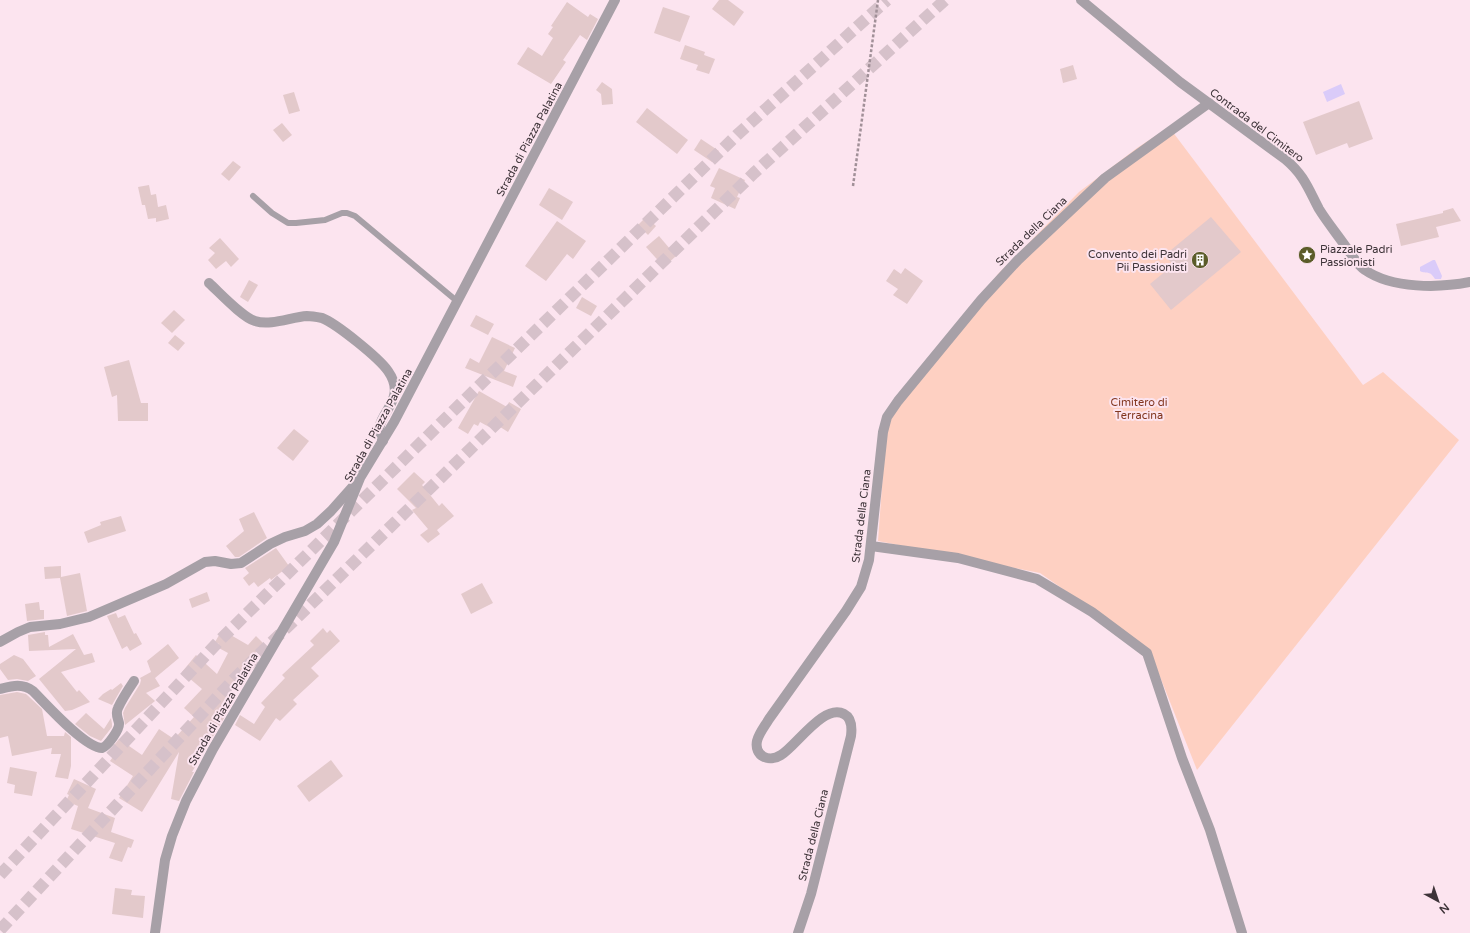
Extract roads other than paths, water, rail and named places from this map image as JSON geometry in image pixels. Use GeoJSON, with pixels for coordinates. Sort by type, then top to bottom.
{"type":"FeatureCollection","features":[{"type":"Feature","properties":{"kind":"street","name":"Strada di Piazza Palatina"},"geometry":{"type":"LineString","coordinates":[[155,933],[165,860],[182,812],[210,755],[334,542],[360,478],[384,441],[615,0]]}},
{"type":"Feature","properties":{"kind":"street","name":"Contrada del Cimitero"},"geometry":{"type":"LineString","coordinates":[[1081,0],[1180,82],[1285,159],[1295,168],[1307,185],[1326,219],[1356,262],[1366,271],[1381,278],[1402,283],[1440,285],[1470,282]]}},
{"type":"Feature","properties":{"kind":"street","name":"Strada della Ciana"},"geometry":{"type":"LineString","coordinates":[[798,933],[809,900],[851,736],[850,722],[849,718],[843,713],[828,713],[779,757],[768,759],[761,755],[757,749],[757,741],[769,719],[857,595],[867,569],[871,546],[884,427],[887,417],[898,401],[981,300],[1023,255],[1105,178],[1209,103]]}},
{"type":"Feature","properties":{"kind":"street"},"geometry":{"type":"LineString","coordinates":[[209,283],[244,315],[252,320],[264,322],[307,316],[320,318],[332,324],[372,355],[387,369],[394,385],[393,401],[379,427],[379,432],[384,441]]}},
{"type":"Feature","properties":{"kind":"street"},"geometry":{"type":"LineString","coordinates":[[0,642],[30,627],[60,624],[89,617],[166,584],[205,562],[215,561],[231,564],[241,562],[270,544],[305,531],[317,524],[331,512],[360,478]]}},
{"type":"Feature","properties":{"kind":"street"},"geometry":{"type":"LineString","coordinates":[[871,546],[958,558],[1037,579],[1092,612],[1147,653],[1182,758],[1210,830],[1242,933]]}},
{"type":"Feature","properties":{"kind":"street"},"geometry":{"type":"LineString","coordinates":[[0,689],[17,685],[27,687],[80,736],[96,747],[102,748],[107,745],[119,727],[119,722],[116,717],[117,709],[134,681]]}},
{"type":"Feature","properties":{"kind":"lane"},"geometry":{"type":"LineString","coordinates":[[253,196],[272,213],[288,223],[325,220],[342,213],[356,216],[458,302]]}},
{"type":"Feature","properties":{"kind":"tunnel"},"geometry":{"type":"LineString","coordinates":[[0,875],[221,639],[737,135],[887,0]]}},
{"type":"Feature","properties":{"kind":"tunnel"},"geometry":{"type":"LineString","coordinates":[[0,930],[236,677],[754,173],[945,0]]}},
{"type":"Feature","properties":{"kind":"place","name":"Piazzale Padri Passionisti"},"geometry":{"type":"Point","coordinates":[1307,255]}},
{"type":"Feature","properties":{"kind":"place","name":"Convento dei Padri Pii Passionisti"},"geometry":{"type":"Point","coordinates":[1200,260]}},
{"type":"Feature","properties":{"kind":"park label","name":"Cimitero di Terracina"},"geometry":{"type":"Point","coordinates":[1139,408]}}]}
